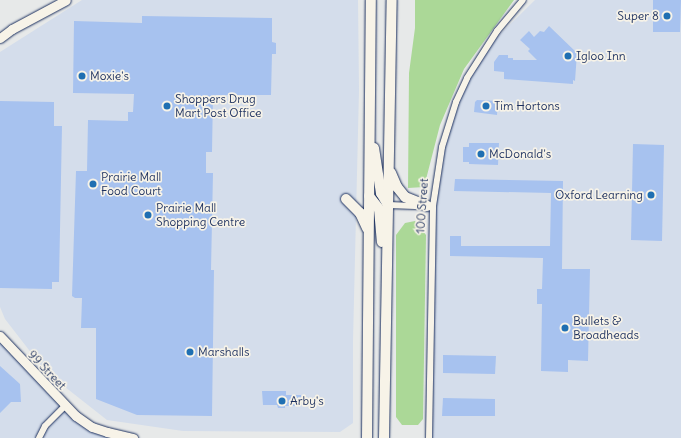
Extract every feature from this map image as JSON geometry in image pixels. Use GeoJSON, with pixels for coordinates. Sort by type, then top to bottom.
{"type":"FeatureCollection","features":[{"type":"Feature","properties":{"kind":"main road"},"geometry":{"type":"LineString","coordinates":[[367,438],[371,0]]}},
{"type":"Feature","properties":{"kind":"main road"},"geometry":{"type":"LineString","coordinates":[[384,438],[392,0]]}},
{"type":"Feature","properties":{"kind":"main road"},"geometry":{"type":"LineString","coordinates":[[370,124],[382,193],[388,205]]}},
{"type":"Feature","properties":{"kind":"main road"},"geometry":{"type":"LineString","coordinates":[[390,170],[397,187],[405,197],[430,206]]}},
{"type":"Feature","properties":{"kind":"main road"},"geometry":{"type":"LineString","coordinates":[[369,196],[376,204],[380,213],[387,286]]}},
{"type":"Feature","properties":{"kind":"main road"},"geometry":{"type":"LineString","coordinates":[[346,199],[363,217],[368,233]]}},
{"type":"Feature","properties":{"kind":"street","name":"100 Street"},"geometry":{"type":"LineString","coordinates":[[429,438],[430,206],[442,147],[459,96],[481,54],[497,30],[523,0]]}},
{"type":"Feature","properties":{"kind":"street"},"geometry":{"type":"LineString","coordinates":[[0,38],[63,1]]}},
{"type":"Feature","properties":{"kind":"street"},"geometry":{"type":"LineString","coordinates":[[388,205],[430,206]]}},
{"type":"Feature","properties":{"kind":"street","name":"99 Street"},"geometry":{"type":"LineString","coordinates":[[0,336],[65,406],[45,426],[40,438]]}},
{"type":"Feature","properties":{"kind":"street"},"geometry":{"type":"LineString","coordinates":[[65,406],[92,427],[124,437],[133,438]]}},
{"type":"Feature","properties":{"kind":"shaded area"},"geometry":{"type":"Polygon","coordinates":[[[82,0],[358,0],[359,90],[353,341],[353,423],[340,432],[183,431],[107,420],[46,372],[5,319],[0,307],[0,52],[82,0]]]}},
{"type":"Feature","properties":{"kind":"shaded area"},"geometry":{"type":"Polygon","coordinates":[[[535,0],[681,0],[681,438],[429,438],[433,206],[448,127],[481,53],[535,0]]]}},
{"type":"Feature","properties":{"kind":"shaded area"},"geometry":{"type":"Polygon","coordinates":[[[0,343],[6,344],[76,416],[133,438],[0,438],[0,343]]]}},
{"type":"Feature","properties":{"kind":"green space"},"geometry":{"type":"Polygon","coordinates":[[[415,0],[514,0],[464,69],[440,125],[424,187],[408,188],[409,73],[415,28],[415,0]]]}},
{"type":"Feature","properties":{"kind":"green space"},"geometry":{"type":"Polygon","coordinates":[[[415,221],[426,235],[423,419],[418,425],[402,425],[396,417],[396,235],[405,223],[415,221]]]}},
{"type":"Feature","properties":{"kind":"building","name":"Super 8"},"geometry":{"type":"Polygon","coordinates":[[[653,0],[681,0],[680,32],[653,32],[653,0]]]}},
{"type":"Feature","properties":{"kind":"building","name":"Prairie Mall Shopping Centre"},"geometry":{"type":"Polygon","coordinates":[[[142,16],[272,18],[272,42],[276,43],[276,54],[272,54],[271,95],[213,95],[212,152],[206,152],[206,173],[213,173],[211,270],[214,270],[212,416],[137,415],[96,399],[96,328],[81,328],[82,298],[75,298],[72,296],[76,171],[87,171],[88,120],[128,121],[128,112],[133,112],[134,94],[73,93],[74,21],[142,23],[142,16]]]}},
{"type":"Feature","properties":{"kind":"building","name":"Igloo Inn"},"geometry":{"type":"Polygon","coordinates":[[[549,26],[577,53],[575,81],[573,80],[573,84],[504,79],[504,72],[494,71],[494,62],[499,55],[508,55],[508,58],[513,58],[513,60],[537,60],[528,51],[530,49],[520,40],[529,31],[534,37],[540,31],[544,32],[549,26]]]}},
{"type":"Feature","properties":{"kind":"building","name":"Tim Hortons"},"geometry":{"type":"Polygon","coordinates":[[[477,100],[498,101],[497,115],[474,112],[475,102],[477,100]]]}},
{"type":"Feature","properties":{"kind":"building"},"geometry":{"type":"Polygon","coordinates":[[[0,101],[54,102],[54,126],[62,126],[59,282],[52,282],[52,289],[0,288],[0,101]]]}},
{"type":"Feature","properties":{"kind":"building","name":"McDonald's"},"geometry":{"type":"Polygon","coordinates":[[[469,143],[499,143],[498,165],[469,164],[469,162],[463,162],[463,147],[469,147],[469,143]]]}},
{"type":"Feature","properties":{"kind":"building"},"geometry":{"type":"Polygon","coordinates":[[[633,144],[664,145],[662,241],[631,240],[633,144]]]}},
{"type":"Feature","properties":{"kind":"building"},"geometry":{"type":"Polygon","coordinates":[[[455,179],[563,181],[562,269],[590,269],[588,361],[568,360],[568,372],[541,371],[542,304],[537,304],[537,289],[542,289],[543,258],[450,256],[450,236],[461,236],[461,246],[550,246],[551,193],[454,191],[455,179]]]}},
{"type":"Feature","properties":{"kind":"building"},"geometry":{"type":"Polygon","coordinates":[[[443,355],[496,356],[495,374],[443,373],[443,355]]]}},
{"type":"Feature","properties":{"kind":"building"},"geometry":{"type":"Polygon","coordinates":[[[0,366],[20,384],[21,402],[11,402],[0,413],[0,366]]]}},
{"type":"Feature","properties":{"kind":"building","name":"Arby's"},"geometry":{"type":"Polygon","coordinates":[[[262,391],[286,391],[286,395],[301,395],[301,406],[285,406],[285,408],[278,408],[277,405],[263,405],[262,391]]]}},
{"type":"Feature","properties":{"kind":"building"},"geometry":{"type":"Polygon","coordinates":[[[443,398],[495,399],[495,416],[442,416],[443,398]]]}},
{"type":"Feature","properties":{"kind":"place","name":"Super 8"},"geometry":{"type":"Point","coordinates":[667,16]}},
{"type":"Feature","properties":{"kind":"place","name":"Igloo Inn"},"geometry":{"type":"Point","coordinates":[568,56]}},
{"type":"Feature","properties":{"kind":"place","name":"Moxie's"},"geometry":{"type":"Point","coordinates":[82,76]}},
{"type":"Feature","properties":{"kind":"place","name":"Shoppers Drug Mart Post Office"},"geometry":{"type":"Point","coordinates":[167,106]}},
{"type":"Feature","properties":{"kind":"place","name":"Tim Hortons"},"geometry":{"type":"Point","coordinates":[486,106]}},
{"type":"Feature","properties":{"kind":"place","name":"McDonald's"},"geometry":{"type":"Point","coordinates":[481,154]}},
{"type":"Feature","properties":{"kind":"place","name":"Prairie Mall Food Court"},"geometry":{"type":"Point","coordinates":[93,184]}},
{"type":"Feature","properties":{"kind":"place","name":"Oxford Learning"},"geometry":{"type":"Point","coordinates":[651,195]}},
{"type":"Feature","properties":{"kind":"place","name":"Prairie Mall Shopping Centre"},"geometry":{"type":"Point","coordinates":[148,215]}},
{"type":"Feature","properties":{"kind":"place","name":"Bullets & Broadheads"},"geometry":{"type":"Point","coordinates":[565,328]}},
{"type":"Feature","properties":{"kind":"place","name":"Marshalls"},"geometry":{"type":"Point","coordinates":[190,352]}},
{"type":"Feature","properties":{"kind":"place","name":"Arby's"},"geometry":{"type":"Point","coordinates":[282,401]}}]}
